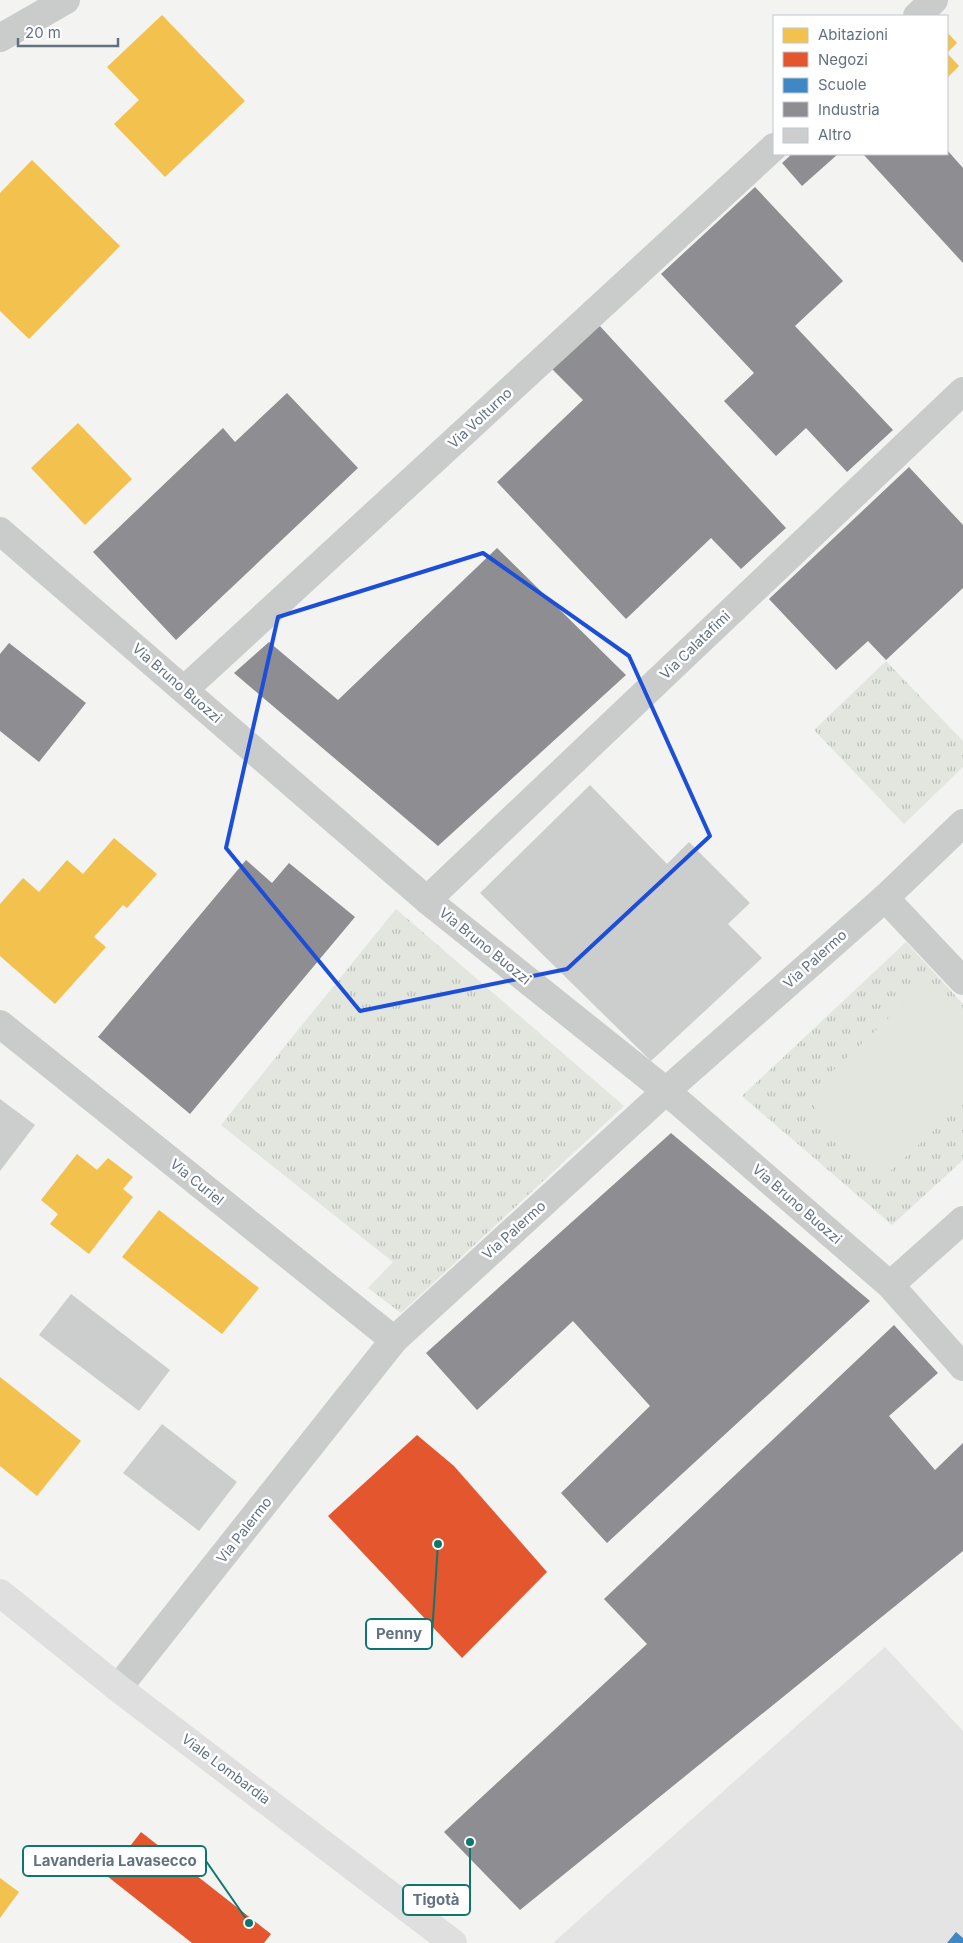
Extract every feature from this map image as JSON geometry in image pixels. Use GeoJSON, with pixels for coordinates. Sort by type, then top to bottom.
{"type":"FeatureCollection","features":[{"type":"Feature","properties":{"kind":"street"},"geometry":{"type":"LineString","coordinates":[[4,29],[66,0]]}},
{"type":"Feature","properties":{"kind":"street"},"geometry":{"type":"LineString","coordinates":[[918,15],[934,0]]}},
{"type":"Feature","properties":{"kind":"street","name":"Via Volturno"},"geometry":{"type":"LineString","coordinates":[[185,689],[773,148]]}},
{"type":"Feature","properties":{"kind":"street","name":"Via Calatafimi"},"geometry":{"type":"LineString","coordinates":[[427,900],[963,390]]}},
{"type":"Feature","properties":{"kind":"street","name":"Via Bruno Buozzi"},"geometry":{"type":"LineString","coordinates":[[0,531],[427,900],[666,1091],[890,1285],[963,1368]]}},
{"type":"Feature","properties":{"kind":"street","name":"Via Palermo"},"geometry":{"type":"LineString","coordinates":[[118,1688],[394,1340],[666,1091],[885,898],[963,823]]}},
{"type":"Feature","properties":{"kind":"street"},"geometry":{"type":"LineString","coordinates":[[885,898],[963,981]]}},
{"type":"Feature","properties":{"kind":"street","name":"Via Curiel"},"geometry":{"type":"LineString","coordinates":[[0,1024],[394,1340]]}},
{"type":"Feature","properties":{"kind":"street"},"geometry":{"type":"LineString","coordinates":[[890,1285],[963,1220]]}},
{"type":"Feature","properties":{"kind":"street","name":"Viale Lombardia"},"geometry":{"type":"LineString","coordinates":[[0,1593],[118,1688],[453,1943]]}},
{"type":"Feature","properties":{"kind":"highlighted area"},"geometry":{"type":"Polygon","coordinates":[[[483,553],[629,656],[710,836],[567,969],[360,1011],[226,848],[278,617],[483,553]]]}},
{"type":"Feature","properties":{"kind":"shaded area"},"geometry":{"type":"Polygon","coordinates":[[[885,1647],[963,1731],[963,1943],[553,1943],[885,1647]]]}},
{"type":"Feature","properties":{"kind":"green space"},"geometry":{"type":"Polygon","coordinates":[[[886,661],[963,741],[963,767],[904,824],[814,730],[886,661]]]}},
{"type":"Feature","properties":{"kind":"green space"},"geometry":{"type":"Polygon","coordinates":[[[396,909],[624,1106],[401,1313],[368,1288],[393,1262],[221,1125],[396,909]]]}},
{"type":"Feature","properties":{"kind":"green space"},"geometry":{"type":"Polygon","coordinates":[[[906,942],[963,1004],[963,1160],[892,1225],[742,1096],[906,942]]]}},
{"type":"Feature","properties":{"kind":"green space"},"geometry":{"type":"Polygon","coordinates":[[[928,981],[963,1018],[963,1103],[882,1179],[805,1097],[928,981]]]}},
{"type":"Feature","properties":{"kind":"building: Abitazioni"},"geometry":{"type":"Polygon","coordinates":[[[162,15],[245,101],[165,177],[114,124],[139,100],[107,67],[162,15]]]}},
{"type":"Feature","properties":{"kind":"building: Abitazioni"},"geometry":{"type":"Polygon","coordinates":[[[948,33],[957,43],[948,52],[948,33]]]}},
{"type":"Feature","properties":{"kind":"building: Abitazioni"},"geometry":{"type":"Polygon","coordinates":[[[948,54],[959,66],[948,77],[948,54]]]}},
{"type":"Feature","properties":{"kind":"building: Abitazioni"},"geometry":{"type":"Polygon","coordinates":[[[32,160],[120,246],[29,339],[0,311],[0,193],[32,160]]]}},
{"type":"Feature","properties":{"kind":"building: Abitazioni"},"geometry":{"type":"Polygon","coordinates":[[[78,423],[132,479],[85,525],[31,468],[78,423]]]}},
{"type":"Feature","properties":{"kind":"building: Abitazioni"},"geometry":{"type":"Polygon","coordinates":[[[114,838],[157,874],[127,908],[123,905],[94,937],[106,947],[55,1004],[0,956],[0,904],[23,878],[39,892],[67,860],[83,874],[114,838]]]}},
{"type":"Feature","properties":{"kind":"building: Abitazioni"},"geometry":{"type":"Polygon","coordinates":[[[77,1154],[97,1170],[108,1158],[133,1177],[123,1189],[133,1197],[89,1254],[50,1224],[58,1214],[41,1200],[77,1154]]]}},
{"type":"Feature","properties":{"kind":"building: Abitazioni"},"geometry":{"type":"Polygon","coordinates":[[[159,1210],[259,1288],[222,1334],[122,1257],[159,1210]]]}},
{"type":"Feature","properties":{"kind":"building: Abitazioni"},"geometry":{"type":"Polygon","coordinates":[[[0,1377],[81,1441],[37,1496],[0,1466],[0,1377]]]}},
{"type":"Feature","properties":{"kind":"building: Abitazioni"},"geometry":{"type":"Polygon","coordinates":[[[0,1878],[19,1892],[0,1918],[0,1878]]]}},
{"type":"Feature","properties":{"kind":"building: Negozi"},"geometry":{"type":"Polygon","coordinates":[[[417,1435],[454,1466],[547,1572],[462,1658],[328,1516],[417,1435]]]}},
{"type":"Feature","properties":{"kind":"building: Negozi"},"geometry":{"type":"Polygon","coordinates":[[[141,1832],[271,1934],[264,1943],[192,1943],[107,1876],[141,1832]]]}},
{"type":"Feature","properties":{"kind":"building: Scuole"},"geometry":{"type":"Polygon","coordinates":[[[956,1932],[963,1938],[963,1943],[947,1943],[956,1932]]]}},
{"type":"Feature","properties":{"kind":"building: Industria"},"geometry":{"type":"Polygon","coordinates":[[[948,151],[963,168],[963,263],[864,155],[948,155],[948,151]]]}},
{"type":"Feature","properties":{"kind":"building: Industria"},"geometry":{"type":"Polygon","coordinates":[[[791,155],[837,155],[802,186],[782,163],[791,155]]]}},
{"type":"Feature","properties":{"kind":"building: Industria"},"geometry":{"type":"Polygon","coordinates":[[[755,187],[843,281],[795,326],[893,430],[847,472],[806,428],[776,456],[724,401],[754,373],[661,274],[755,187]]]}},
{"type":"Feature","properties":{"kind":"building: Industria"},"geometry":{"type":"Polygon","coordinates":[[[598,324],[786,528],[741,569],[711,538],[626,619],[497,482],[583,400],[551,368],[598,324]]]}},
{"type":"Feature","properties":{"kind":"building: Industria"},"geometry":{"type":"Polygon","coordinates":[[[287,393],[358,468],[176,640],[93,552],[223,428],[235,442],[287,393]]]}},
{"type":"Feature","properties":{"kind":"building: Industria"},"geometry":{"type":"Polygon","coordinates":[[[909,467],[963,525],[963,588],[886,660],[868,641],[836,670],[769,599],[909,467]]]}},
{"type":"Feature","properties":{"kind":"building: Industria"},"geometry":{"type":"Polygon","coordinates":[[[497,548],[626,675],[438,846],[234,673],[269,642],[338,700],[497,548]]]}},
{"type":"Feature","properties":{"kind":"building: Industria"},"geometry":{"type":"Polygon","coordinates":[[[9,643],[86,703],[39,762],[0,731],[0,654],[9,643]]]}},
{"type":"Feature","properties":{"kind":"building: Industria"},"geometry":{"type":"Polygon","coordinates":[[[246,860],[272,883],[289,863],[355,917],[190,1114],[98,1037],[246,860]]]}},
{"type":"Feature","properties":{"kind":"building: Industria"},"geometry":{"type":"Polygon","coordinates":[[[671,1133],[870,1301],[607,1543],[561,1493],[650,1406],[573,1321],[477,1410],[426,1353],[671,1133]]]}},
{"type":"Feature","properties":{"kind":"building: Industria"},"geometry":{"type":"Polygon","coordinates":[[[894,1325],[938,1373],[889,1416],[935,1470],[963,1443],[963,1551],[520,1910],[444,1832],[647,1644],[604,1599],[894,1325]]]}},
{"type":"Feature","properties":{"kind":"building: Altro"},"geometry":{"type":"Polygon","coordinates":[[[590,785],[667,864],[689,842],[750,903],[728,924],[762,958],[651,1061],[480,893],[590,785]]]}},
{"type":"Feature","properties":{"kind":"building: Altro"},"geometry":{"type":"Polygon","coordinates":[[[0,1099],[35,1125],[0,1171],[0,1099]]]}},
{"type":"Feature","properties":{"kind":"building: Altro"},"geometry":{"type":"Polygon","coordinates":[[[71,1294],[170,1370],[139,1411],[39,1335],[71,1294]]]}},
{"type":"Feature","properties":{"kind":"building: Altro"},"geometry":{"type":"Polygon","coordinates":[[[162,1424],[237,1482],[199,1531],[123,1473],[162,1424]]]}},
{"type":"Feature","properties":{"kind":"place","name":"Penny"},"geometry":{"type":"Point","coordinates":[438,1544]}},
{"type":"Feature","properties":{"kind":"place","name":"Tigotà"},"geometry":{"type":"Point","coordinates":[470,1842]}},
{"type":"Feature","properties":{"kind":"place","name":"Lavanderia Lavasecco"},"geometry":{"type":"Point","coordinates":[249,1923]}}]}
